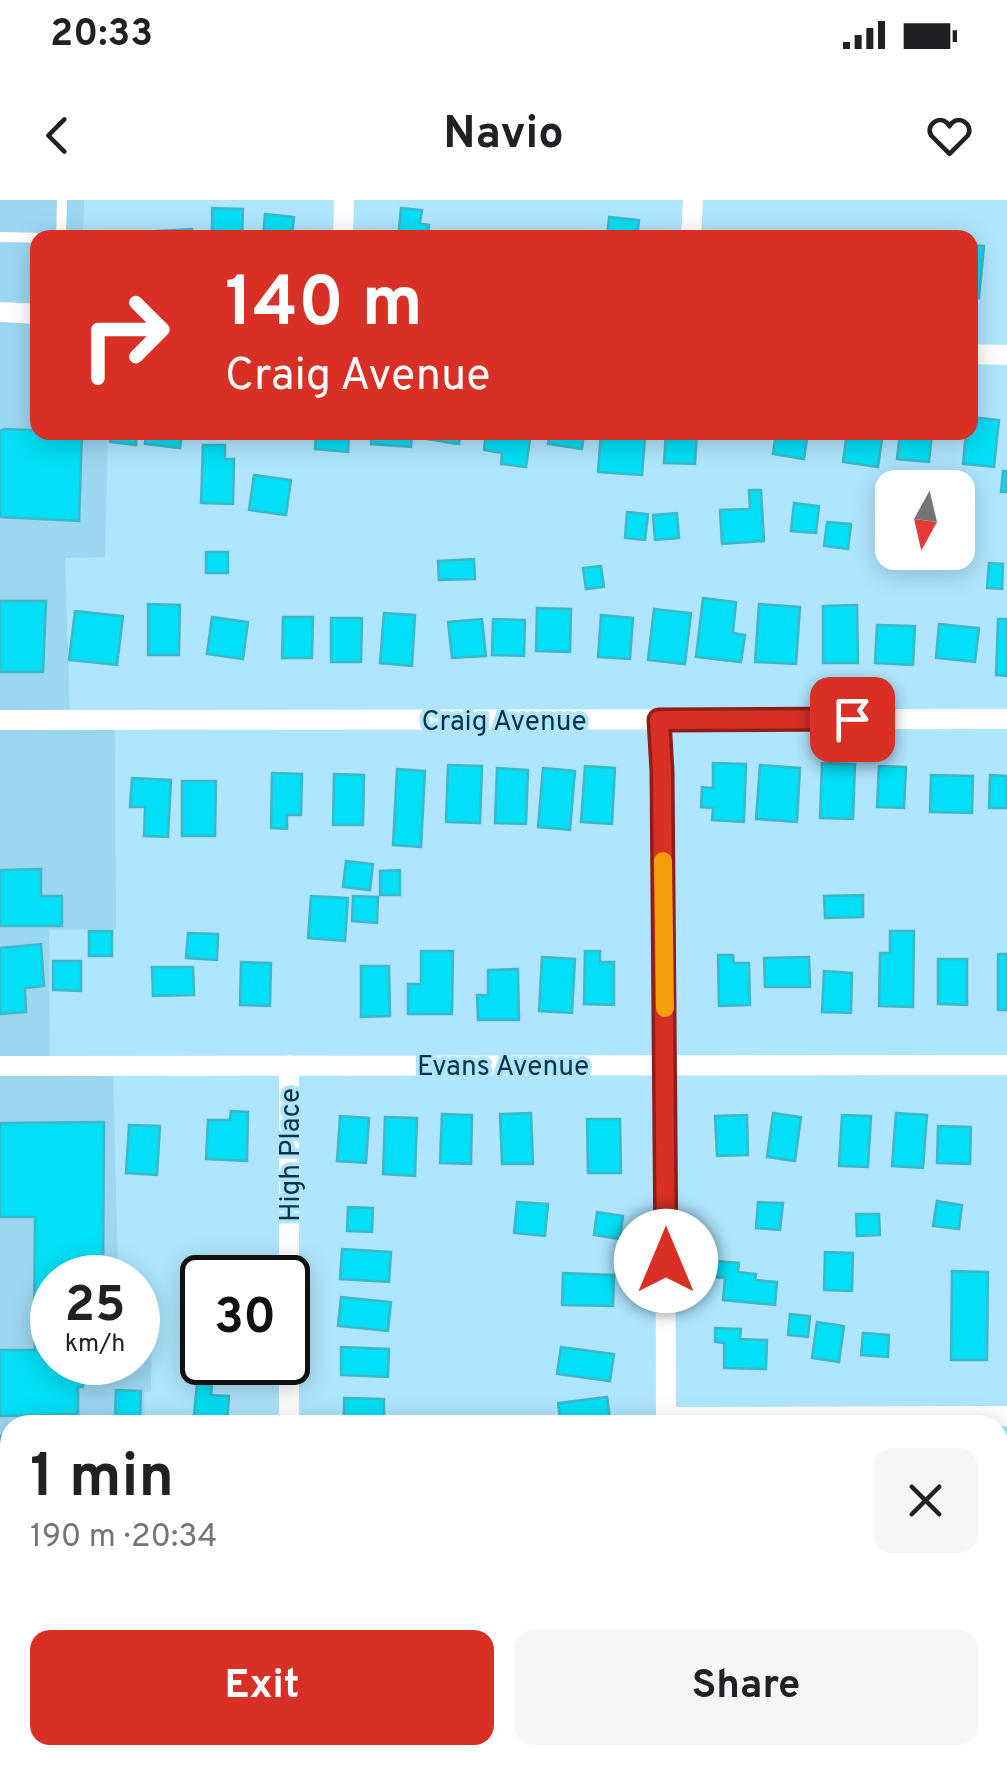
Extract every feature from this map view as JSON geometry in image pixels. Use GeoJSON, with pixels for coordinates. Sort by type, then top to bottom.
{"type":"FeatureCollection","features":[{"type":"Feature","properties":{"kind":"street"},"geometry":{"type":"LineString","coordinates":[[342,230],[344,200]]}},
{"type":"Feature","properties":{"kind":"street"},"geometry":{"type":"LineString","coordinates":[[691,230],[692,200]]}},
{"type":"Feature","properties":{"kind":"street"},"geometry":{"type":"LineString","coordinates":[[0,312],[30,314]]}},
{"type":"Feature","properties":{"kind":"street"},"geometry":{"type":"LineString","coordinates":[[978,354],[1007,355]]}},
{"type":"Feature","properties":{"kind":"street","name":"Craig Avenue"},"geometry":{"type":"LineString","coordinates":[[0,720],[1007,718]]}},
{"type":"Feature","properties":{"kind":"street"},"geometry":{"type":"LineString","coordinates":[[659,720],[666,1415]]}},
{"type":"Feature","properties":{"kind":"street","name":"High Place"},"geometry":{"type":"LineString","coordinates":[[288,1065],[289,1415]]}},
{"type":"Feature","properties":{"kind":"street","name":"Evans Avenue"},"geometry":{"type":"LineString","coordinates":[[0,1066],[1007,1066]]}},
{"type":"Feature","properties":{"kind":"lane"},"geometry":{"type":"LineString","coordinates":[[60,230],[62,200]]}},
{"type":"Feature","properties":{"kind":"lane"},"geometry":{"type":"LineString","coordinates":[[0,237],[30,238]]}},
{"type":"Feature","properties":{"kind":"shaded area"},"geometry":{"type":"Polygon","coordinates":[[[0,200],[84,200],[83,230],[30,230],[30,440],[108,440],[105,557],[65,558],[70,720],[115,720],[116,929],[49,930],[50,1067],[113,1068],[117,1255],[30,1255],[30,1385],[151,1385],[151,1391],[144,1392],[145,1415],[0,1415],[0,200]]]}},
{"type":"Feature","properties":{"kind":"building"},"geometry":{"type":"Polygon","coordinates":[[[212,208],[243,209],[242,230],[212,230],[212,208]]]}},
{"type":"Feature","properties":{"kind":"building"},"geometry":{"type":"Polygon","coordinates":[[[401,208],[422,210],[420,223],[429,225],[429,230],[399,230],[401,208]]]}},
{"type":"Feature","properties":{"kind":"building"},"geometry":{"type":"Polygon","coordinates":[[[265,214],[294,217],[293,230],[264,230],[265,214]]]}},
{"type":"Feature","properties":{"kind":"building"},"geometry":{"type":"Polygon","coordinates":[[[609,217],[639,220],[638,230],[608,230],[609,217]]]}},
{"type":"Feature","properties":{"kind":"building"},"geometry":{"type":"Polygon","coordinates":[[[978,246],[984,246],[978,298],[978,246]]]}},
{"type":"Feature","properties":{"kind":"building"},"geometry":{"type":"Polygon","coordinates":[[[978,418],[999,420],[994,467],[963,464],[965,440],[978,440],[978,418]]]}},
{"type":"Feature","properties":{"kind":"building"},"geometry":{"type":"Polygon","coordinates":[[[30,430],[30,440],[82,440],[79,521],[0,517],[0,431],[30,430]]]}},
{"type":"Feature","properties":{"kind":"building"},"geometry":{"type":"Polygon","coordinates":[[[110,440],[136,440],[136,445],[110,440]]]}},
{"type":"Feature","properties":{"kind":"building"},"geometry":{"type":"Polygon","coordinates":[[[145,440],[181,440],[180,448],[145,444],[145,440]]]}},
{"type":"Feature","properties":{"kind":"building"},"geometry":{"type":"Polygon","coordinates":[[[316,440],[349,440],[348,452],[315,449],[316,440]]]}},
{"type":"Feature","properties":{"kind":"building"},"geometry":{"type":"Polygon","coordinates":[[[371,440],[411,440],[411,447],[371,444],[371,440]]]}},
{"type":"Feature","properties":{"kind":"building"},"geometry":{"type":"Polygon","coordinates":[[[485,440],[530,440],[526,467],[501,464],[502,453],[484,450],[485,440]]]}},
{"type":"Feature","properties":{"kind":"building"},"geometry":{"type":"Polygon","coordinates":[[[549,440],[583,440],[582,449],[548,444],[549,440]]]}},
{"type":"Feature","properties":{"kind":"building"},"geometry":{"type":"Polygon","coordinates":[[[600,440],[645,440],[642,475],[598,472],[600,440]]]}},
{"type":"Feature","properties":{"kind":"building"},"geometry":{"type":"Polygon","coordinates":[[[665,440],[696,440],[695,464],[664,463],[665,440]]]}},
{"type":"Feature","properties":{"kind":"building"},"geometry":{"type":"Polygon","coordinates":[[[775,440],[807,440],[804,459],[773,454],[775,440]]]}},
{"type":"Feature","properties":{"kind":"building"},"geometry":{"type":"Polygon","coordinates":[[[846,440],[882,440],[878,467],[843,462],[846,440]]]}},
{"type":"Feature","properties":{"kind":"building"},"geometry":{"type":"Polygon","coordinates":[[[899,440],[931,440],[929,462],[897,459],[899,440]]]}},
{"type":"Feature","properties":{"kind":"building"},"geometry":{"type":"Polygon","coordinates":[[[203,445],[225,445],[225,459],[234,459],[233,504],[201,503],[203,445]]]}},
{"type":"Feature","properties":{"kind":"building"},"geometry":{"type":"Polygon","coordinates":[[[1003,471],[1007,471],[1007,492],[1001,492],[1003,471]]]}},
{"type":"Feature","properties":{"kind":"building"},"geometry":{"type":"Polygon","coordinates":[[[254,475],[291,480],[286,515],[249,510],[254,475]]]}},
{"type":"Feature","properties":{"kind":"building"},"geometry":{"type":"Polygon","coordinates":[[[749,490],[761,490],[764,541],[722,544],[720,510],[750,509],[749,490]]]}},
{"type":"Feature","properties":{"kind":"building"},"geometry":{"type":"Polygon","coordinates":[[[794,503],[819,506],[816,533],[791,531],[794,503]]]}},
{"type":"Feature","properties":{"kind":"building"},"geometry":{"type":"Polygon","coordinates":[[[627,512],[648,514],[645,540],[625,538],[627,512]]]}},
{"type":"Feature","properties":{"kind":"building"},"geometry":{"type":"Polygon","coordinates":[[[677,513],[679,538],[655,540],[653,515],[677,513]]]}},
{"type":"Feature","properties":{"kind":"building"},"geometry":{"type":"Polygon","coordinates":[[[827,522],[851,524],[848,549],[824,546],[827,522]]]}},
{"type":"Feature","properties":{"kind":"building"},"geometry":{"type":"Polygon","coordinates":[[[206,552],[228,552],[228,573],[206,573],[206,552]]]}},
{"type":"Feature","properties":{"kind":"building"},"geometry":{"type":"Polygon","coordinates":[[[474,559],[475,579],[439,580],[438,561],[474,559]]]}},
{"type":"Feature","properties":{"kind":"building"},"geometry":{"type":"Polygon","coordinates":[[[989,563],[1003,564],[1002,589],[987,588],[989,563]]]}},
{"type":"Feature","properties":{"kind":"building"},"geometry":{"type":"Polygon","coordinates":[[[601,566],[604,587],[586,589],[583,568],[601,566]]]}},
{"type":"Feature","properties":{"kind":"building"},"geometry":{"type":"Polygon","coordinates":[[[703,598],[736,602],[733,633],[745,635],[741,662],[696,657],[703,598]]]}},
{"type":"Feature","properties":{"kind":"building"},"geometry":{"type":"Polygon","coordinates":[[[0,601],[46,601],[43,672],[0,672],[0,601]]]}},
{"type":"Feature","properties":{"kind":"building"},"geometry":{"type":"Polygon","coordinates":[[[148,604],[180,605],[179,655],[148,655],[148,604]]]}},
{"type":"Feature","properties":{"kind":"building"},"geometry":{"type":"Polygon","coordinates":[[[759,604],[800,607],[796,664],[755,662],[759,604]]]}},
{"type":"Feature","properties":{"kind":"building"},"geometry":{"type":"Polygon","coordinates":[[[857,605],[858,663],[823,663],[823,606],[857,605]]]}},
{"type":"Feature","properties":{"kind":"building"},"geometry":{"type":"Polygon","coordinates":[[[537,608],[571,609],[570,652],[536,651],[537,608]]]}},
{"type":"Feature","properties":{"kind":"building"},"geometry":{"type":"Polygon","coordinates":[[[654,609],[691,613],[685,664],[648,660],[654,609]]]}},
{"type":"Feature","properties":{"kind":"building"},"geometry":{"type":"Polygon","coordinates":[[[75,611],[123,616],[117,665],[69,660],[75,611]]]}},
{"type":"Feature","properties":{"kind":"building"},"geometry":{"type":"Polygon","coordinates":[[[384,613],[415,615],[412,666],[380,663],[384,613]]]}},
{"type":"Feature","properties":{"kind":"building"},"geometry":{"type":"Polygon","coordinates":[[[601,615],[633,618],[630,659],[598,657],[601,615]]]}},
{"type":"Feature","properties":{"kind":"building"},"geometry":{"type":"Polygon","coordinates":[[[212,617],[248,622],[243,659],[207,654],[212,617]]]}},
{"type":"Feature","properties":{"kind":"building"},"geometry":{"type":"Polygon","coordinates":[[[283,617],[313,617],[312,658],[282,658],[283,617]]]}},
{"type":"Feature","properties":{"kind":"building"},"geometry":{"type":"Polygon","coordinates":[[[331,618],[362,618],[361,662],[331,662],[331,618]]]}},
{"type":"Feature","properties":{"kind":"building"},"geometry":{"type":"Polygon","coordinates":[[[482,619],[486,656],[452,658],[448,622],[482,619]]]}},
{"type":"Feature","properties":{"kind":"building"},"geometry":{"type":"Polygon","coordinates":[[[493,619],[525,620],[524,656],[492,655],[493,619]]]}},
{"type":"Feature","properties":{"kind":"building"},"geometry":{"type":"Polygon","coordinates":[[[998,619],[1007,619],[1007,676],[996,675],[998,619]]]}},
{"type":"Feature","properties":{"kind":"building"},"geometry":{"type":"Polygon","coordinates":[[[939,624],[979,628],[975,662],[936,658],[939,624]]]}},
{"type":"Feature","properties":{"kind":"building"},"geometry":{"type":"Polygon","coordinates":[[[877,625],[915,626],[913,665],[875,663],[877,625]]]}},
{"type":"Feature","properties":{"kind":"building"},"geometry":{"type":"Polygon","coordinates":[[[713,763],[746,764],[744,822],[712,820],[713,808],[701,807],[702,787],[713,788],[713,763]]]}},
{"type":"Feature","properties":{"kind":"building"},"geometry":{"type":"Polygon","coordinates":[[[822,763],[855,764],[853,819],[820,818],[822,763]]]}},
{"type":"Feature","properties":{"kind":"building"},"geometry":{"type":"Polygon","coordinates":[[[448,765],[482,766],[480,823],[446,822],[448,765]]]}},
{"type":"Feature","properties":{"kind":"building"},"geometry":{"type":"Polygon","coordinates":[[[760,765],[800,768],[797,822],[756,819],[760,765]]]}},
{"type":"Feature","properties":{"kind":"building"},"geometry":{"type":"Polygon","coordinates":[[[585,766],[615,768],[612,824],[581,822],[585,766]]]}},
{"type":"Feature","properties":{"kind":"building"},"geometry":{"type":"Polygon","coordinates":[[[879,766],[906,767],[904,808],[877,807],[879,766]]]}},
{"type":"Feature","properties":{"kind":"building"},"geometry":{"type":"Polygon","coordinates":[[[497,768],[528,770],[526,824],[495,823],[497,768]]]}},
{"type":"Feature","properties":{"kind":"building"},"geometry":{"type":"Polygon","coordinates":[[[543,768],[575,771],[570,830],[538,827],[543,768]]]}},
{"type":"Feature","properties":{"kind":"building"},"geometry":{"type":"Polygon","coordinates":[[[397,769],[425,771],[421,847],[393,845],[397,769]]]}},
{"type":"Feature","properties":{"kind":"building"},"geometry":{"type":"Polygon","coordinates":[[[272,773],[302,774],[301,815],[287,815],[287,829],[271,828],[272,773]]]}},
{"type":"Feature","properties":{"kind":"building"},"geometry":{"type":"Polygon","coordinates":[[[334,774],[364,775],[363,825],[333,825],[334,774]]]}},
{"type":"Feature","properties":{"kind":"building"},"geometry":{"type":"Polygon","coordinates":[[[931,775],[973,776],[972,813],[930,812],[931,775]]]}},
{"type":"Feature","properties":{"kind":"building"},"geometry":{"type":"Polygon","coordinates":[[[990,775],[1007,776],[1007,808],[989,808],[990,775]]]}},
{"type":"Feature","properties":{"kind":"building"},"geometry":{"type":"Polygon","coordinates":[[[132,778],[171,780],[168,837],[144,836],[145,807],[130,807],[132,778]]]}},
{"type":"Feature","properties":{"kind":"building"},"geometry":{"type":"Polygon","coordinates":[[[182,781],[216,781],[215,836],[182,836],[182,781]]]}},
{"type":"Feature","properties":{"kind":"building"},"geometry":{"type":"Polygon","coordinates":[[[346,861],[373,864],[370,890],[343,887],[346,861]]]}},
{"type":"Feature","properties":{"kind":"building"},"geometry":{"type":"Polygon","coordinates":[[[41,869],[41,896],[62,896],[62,926],[0,926],[0,870],[41,869]]]}},
{"type":"Feature","properties":{"kind":"building"},"geometry":{"type":"Polygon","coordinates":[[[400,870],[400,895],[380,895],[380,871],[400,870]]]}},
{"type":"Feature","properties":{"kind":"building"},"geometry":{"type":"Polygon","coordinates":[[[863,895],[863,917],[825,918],[824,896],[863,895]]]}},
{"type":"Feature","properties":{"kind":"building"},"geometry":{"type":"Polygon","coordinates":[[[311,896],[348,898],[345,941],[308,938],[311,896]]]}},
{"type":"Feature","properties":{"kind":"building"},"geometry":{"type":"Polygon","coordinates":[[[353,896],[378,897],[377,923],[352,921],[353,896]]]}},
{"type":"Feature","properties":{"kind":"building"},"geometry":{"type":"Polygon","coordinates":[[[89,931],[112,931],[112,956],[89,956],[89,931]]]}},
{"type":"Feature","properties":{"kind":"building"},"geometry":{"type":"Polygon","coordinates":[[[890,931],[914,931],[913,1007],[879,1006],[880,953],[890,953],[890,931]]]}},
{"type":"Feature","properties":{"kind":"building"},"geometry":{"type":"Polygon","coordinates":[[[188,933],[218,934],[217,960],[186,958],[188,933]]]}},
{"type":"Feature","properties":{"kind":"building"},"geometry":{"type":"Polygon","coordinates":[[[41,944],[44,986],[25,988],[26,1012],[0,1014],[0,948],[41,944]]]}},
{"type":"Feature","properties":{"kind":"building"},"geometry":{"type":"Polygon","coordinates":[[[421,951],[453,951],[452,1014],[408,1014],[408,984],[421,984],[421,951]]]}},
{"type":"Feature","properties":{"kind":"building"},"geometry":{"type":"Polygon","coordinates":[[[585,951],[600,951],[600,962],[614,962],[614,1005],[584,1004],[585,951]]]}},
{"type":"Feature","properties":{"kind":"building"},"geometry":{"type":"Polygon","coordinates":[[[998,954],[1007,954],[1007,1010],[998,1010],[998,954]]]}},
{"type":"Feature","properties":{"kind":"building"},"geometry":{"type":"Polygon","coordinates":[[[718,955],[733,955],[734,963],[749,963],[750,1005],[719,1006],[718,955]]]}},
{"type":"Feature","properties":{"kind":"building"},"geometry":{"type":"Polygon","coordinates":[[[542,957],[575,959],[572,1013],[539,1011],[542,957]]]}},
{"type":"Feature","properties":{"kind":"building"},"geometry":{"type":"Polygon","coordinates":[[[809,957],[810,987],[765,987],[764,958],[809,957]]]}},
{"type":"Feature","properties":{"kind":"building"},"geometry":{"type":"Polygon","coordinates":[[[938,959],[967,959],[967,1005],[938,1004],[938,959]]]}},
{"type":"Feature","properties":{"kind":"building"},"geometry":{"type":"Polygon","coordinates":[[[53,961],[81,961],[81,991],[53,990],[53,961]]]}},
{"type":"Feature","properties":{"kind":"building"},"geometry":{"type":"Polygon","coordinates":[[[241,962],[271,963],[270,1006],[240,1005],[241,962]]]}},
{"type":"Feature","properties":{"kind":"building"},"geometry":{"type":"Polygon","coordinates":[[[361,966],[389,966],[390,1016],[361,1017],[361,966]]]}},
{"type":"Feature","properties":{"kind":"building"},"geometry":{"type":"Polygon","coordinates":[[[152,967],[193,967],[194,995],[153,996],[152,967]]]}},
{"type":"Feature","properties":{"kind":"building"},"geometry":{"type":"Polygon","coordinates":[[[518,969],[519,1020],[478,1020],[477,995],[488,995],[488,970],[518,969]]]}},
{"type":"Feature","properties":{"kind":"building"},"geometry":{"type":"Polygon","coordinates":[[[824,971],[852,973],[851,1013],[822,1012],[824,971]]]}},
{"type":"Feature","properties":{"kind":"building"},"geometry":{"type":"Polygon","coordinates":[[[231,1111],[248,1112],[247,1161],[206,1159],[208,1120],[230,1120],[231,1111]]]}},
{"type":"Feature","properties":{"kind":"building"},"geometry":{"type":"Polygon","coordinates":[[[531,1113],[533,1164],[502,1164],[500,1114],[531,1113]]]}},
{"type":"Feature","properties":{"kind":"building"},"geometry":{"type":"Polygon","coordinates":[[[773,1113],[801,1117],[795,1161],[767,1157],[773,1113]]]}},
{"type":"Feature","properties":{"kind":"building"},"geometry":{"type":"Polygon","coordinates":[[[896,1113],[927,1115],[923,1168],[892,1166],[896,1113]]]}},
{"type":"Feature","properties":{"kind":"building"},"geometry":{"type":"Polygon","coordinates":[[[442,1114],[472,1115],[471,1164],[440,1163],[442,1114]]]}},
{"type":"Feature","properties":{"kind":"building"},"geometry":{"type":"Polygon","coordinates":[[[747,1115],[748,1155],[717,1156],[715,1116],[747,1115]]]}},
{"type":"Feature","properties":{"kind":"building"},"geometry":{"type":"Polygon","coordinates":[[[842,1115],[871,1116],[868,1167],[839,1166],[842,1115]]]}},
{"type":"Feature","properties":{"kind":"building"},"geometry":{"type":"Polygon","coordinates":[[[340,1116],[369,1118],[366,1163],[337,1161],[340,1116]]]}},
{"type":"Feature","properties":{"kind":"building"},"geometry":{"type":"Polygon","coordinates":[[[385,1117],[417,1118],[415,1176],[383,1174],[385,1117]]]}},
{"type":"Feature","properties":{"kind":"building"},"geometry":{"type":"Polygon","coordinates":[[[587,1119],[620,1119],[621,1173],[588,1173],[587,1119]]]}},
{"type":"Feature","properties":{"kind":"building"},"geometry":{"type":"Polygon","coordinates":[[[104,1122],[103,1255],[35,1255],[35,1217],[0,1217],[0,1123],[104,1122]]]}},
{"type":"Feature","properties":{"kind":"building"},"geometry":{"type":"Polygon","coordinates":[[[129,1125],[160,1126],[157,1175],[126,1173],[129,1125]]]}},
{"type":"Feature","properties":{"kind":"building"},"geometry":{"type":"Polygon","coordinates":[[[938,1126],[971,1127],[970,1164],[937,1163],[938,1126]]]}},
{"type":"Feature","properties":{"kind":"building"},"geometry":{"type":"Polygon","coordinates":[[[937,1201],[962,1205],[959,1229],[933,1226],[937,1201]]]}},
{"type":"Feature","properties":{"kind":"building"},"geometry":{"type":"Polygon","coordinates":[[[517,1202],[548,1204],[545,1236],[514,1233],[517,1202]]]}},
{"type":"Feature","properties":{"kind":"building"},"geometry":{"type":"Polygon","coordinates":[[[758,1202],[783,1203],[780,1230],[756,1228],[758,1202]]]}},
{"type":"Feature","properties":{"kind":"building"},"geometry":{"type":"Polygon","coordinates":[[[348,1207],[373,1208],[372,1232],[347,1231],[348,1207]]]}},
{"type":"Feature","properties":{"kind":"building"},"geometry":{"type":"Polygon","coordinates":[[[597,1212],[623,1216],[620,1239],[594,1235],[597,1212]]]}},
{"type":"Feature","properties":{"kind":"building"},"geometry":{"type":"Polygon","coordinates":[[[856,1214],[879,1214],[880,1235],[857,1236],[856,1214]]]}},
{"type":"Feature","properties":{"kind":"building"},"geometry":{"type":"Polygon","coordinates":[[[342,1249],[391,1252],[389,1282],[340,1279],[342,1249]]]}},
{"type":"Feature","properties":{"kind":"building"},"geometry":{"type":"Polygon","coordinates":[[[825,1252],[853,1253],[852,1291],[824,1290],[825,1252]]]}},
{"type":"Feature","properties":{"kind":"building"},"geometry":{"type":"Polygon","coordinates":[[[716,1261],[739,1263],[738,1272],[756,1274],[755,1280],[777,1282],[775,1305],[723,1300],[725,1278],[714,1277],[716,1261]]]}},
{"type":"Feature","properties":{"kind":"building"},"geometry":{"type":"Polygon","coordinates":[[[952,1271],[988,1272],[987,1360],[951,1360],[952,1271]]]}},
{"type":"Feature","properties":{"kind":"building"},"geometry":{"type":"Polygon","coordinates":[[[563,1273],[614,1275],[613,1306],[562,1305],[563,1273]]]}},
{"type":"Feature","properties":{"kind":"building"},"geometry":{"type":"Polygon","coordinates":[[[341,1297],[391,1302],[388,1331],[338,1326],[341,1297]]]}},
{"type":"Feature","properties":{"kind":"building"},"geometry":{"type":"Polygon","coordinates":[[[790,1314],[810,1316],[808,1337],[788,1335],[790,1314]]]}},
{"type":"Feature","properties":{"kind":"building"},"geometry":{"type":"Polygon","coordinates":[[[817,1322],[844,1326],[839,1362],[812,1358],[817,1322]]]}},
{"type":"Feature","properties":{"kind":"building"},"geometry":{"type":"Polygon","coordinates":[[[715,1328],[741,1329],[740,1339],[767,1340],[766,1369],[724,1368],[724,1343],[715,1342],[715,1328]]]}},
{"type":"Feature","properties":{"kind":"building"},"geometry":{"type":"Polygon","coordinates":[[[863,1333],[889,1335],[888,1357],[861,1355],[863,1333]]]}},
{"type":"Feature","properties":{"kind":"building"},"geometry":{"type":"Polygon","coordinates":[[[341,1347],[389,1349],[388,1377],[341,1375],[341,1347]]]}},
{"type":"Feature","properties":{"kind":"building"},"geometry":{"type":"Polygon","coordinates":[[[561,1347],[614,1354],[610,1381],[557,1374],[561,1347]]]}},
{"type":"Feature","properties":{"kind":"building"},"geometry":{"type":"Polygon","coordinates":[[[0,1350],[30,1350],[30,1385],[83,1385],[78,1387],[78,1414],[0,1415],[0,1350]]]}},
{"type":"Feature","properties":{"kind":"building"},"geometry":{"type":"Polygon","coordinates":[[[197,1385],[212,1385],[211,1395],[229,1396],[228,1415],[194,1415],[197,1385]]]}},
{"type":"Feature","properties":{"kind":"building"},"geometry":{"type":"Polygon","coordinates":[[[116,1390],[141,1391],[140,1415],[115,1415],[116,1390]]]}},
{"type":"Feature","properties":{"kind":"building"},"geometry":{"type":"Polygon","coordinates":[[[607,1397],[610,1415],[560,1415],[558,1403],[607,1397]]]}},
{"type":"Feature","properties":{"kind":"building"},"geometry":{"type":"Polygon","coordinates":[[[344,1398],[384,1399],[384,1415],[344,1415],[344,1398]]]}},
{"type":"Feature","properties":{"kind":"slow traffic"},"geometry":{"type":"LineString","coordinates":[[663,861],[665,1008]]}},
{"type":"Feature","properties":{"kind":"route"},"geometry":{"type":"LineString","coordinates":[[666,1261],[659,720],[852,719]]}}]}
